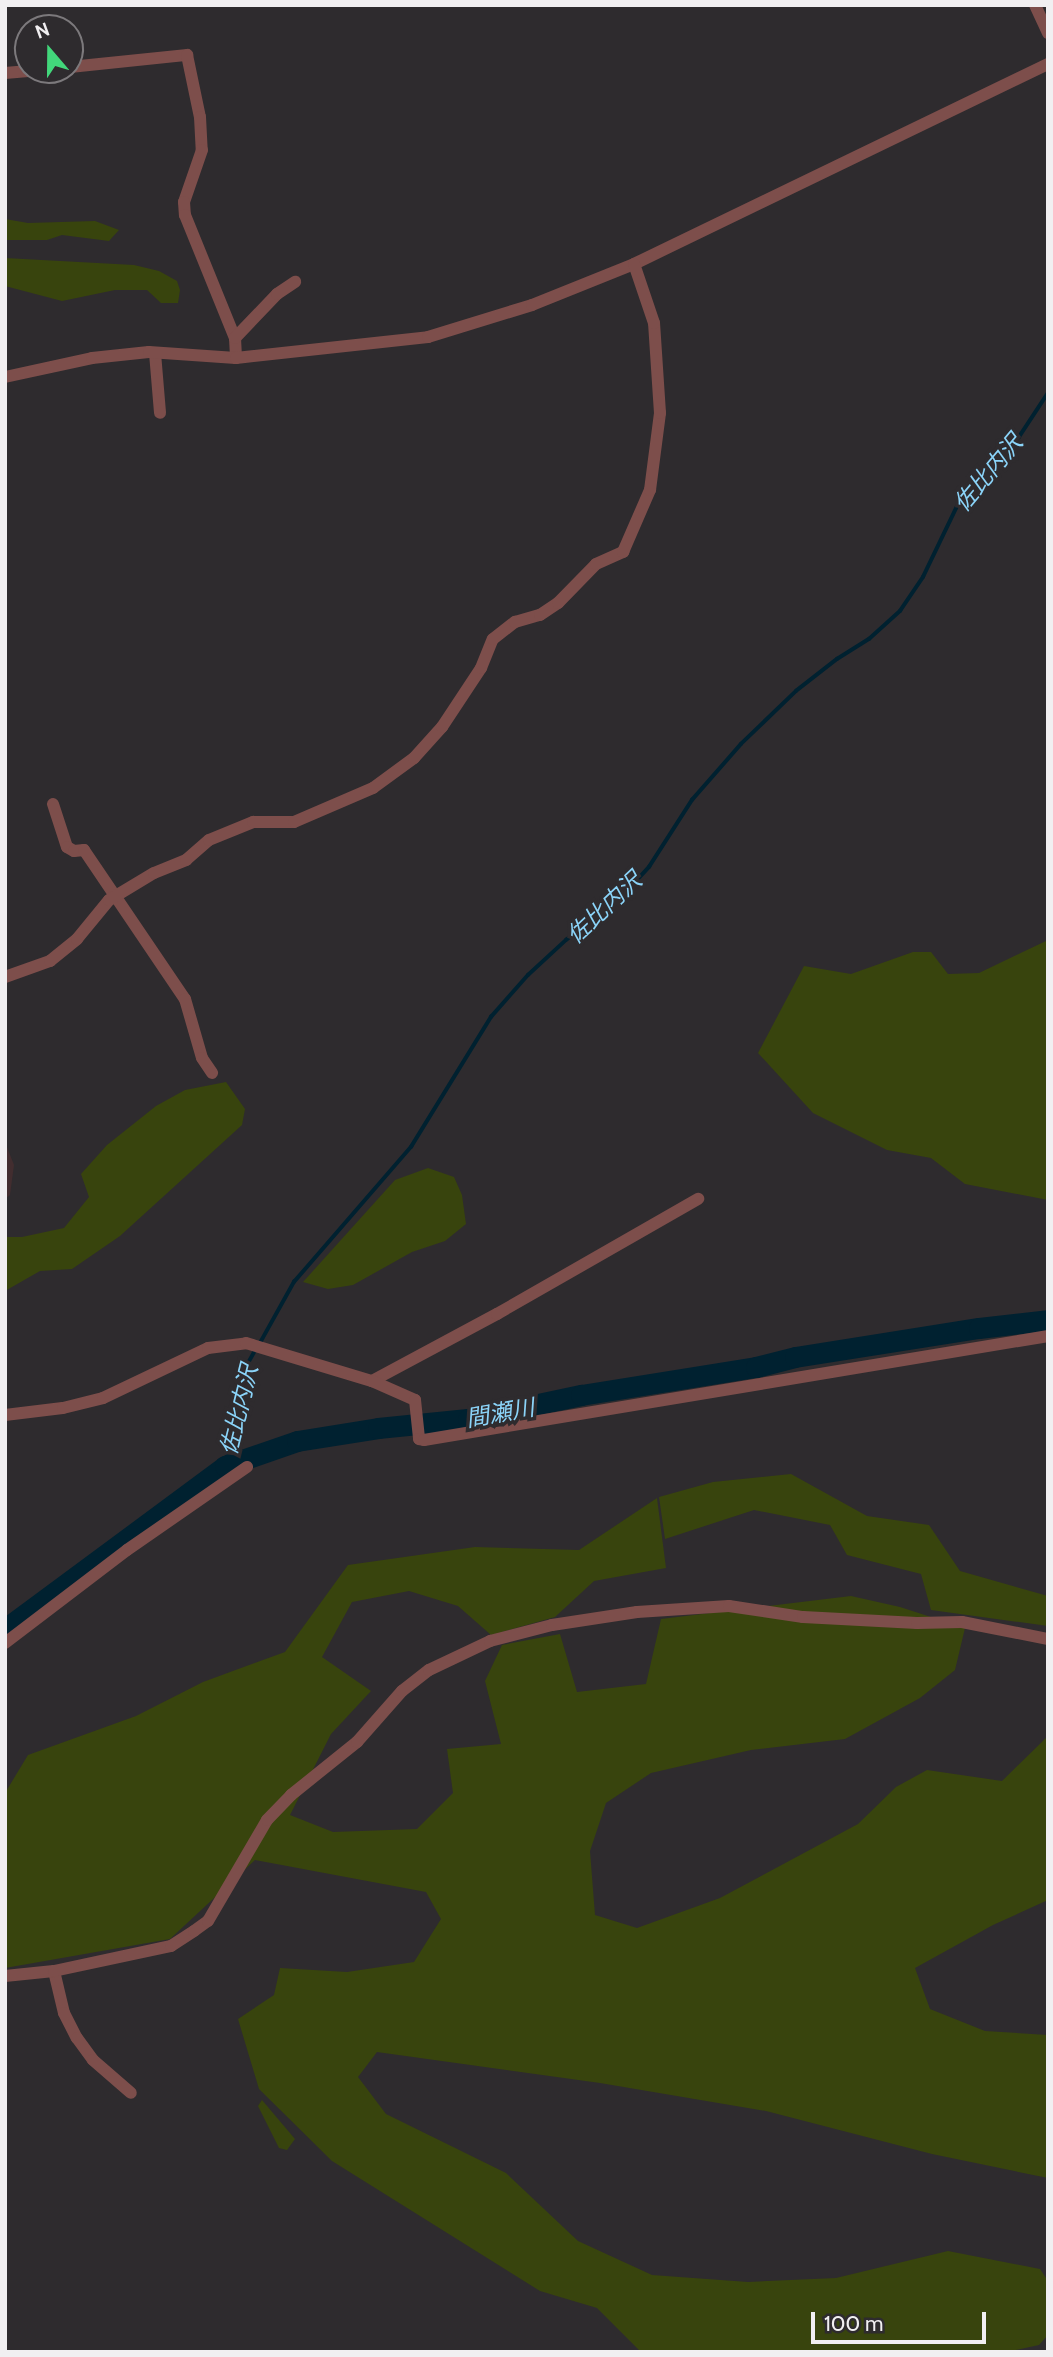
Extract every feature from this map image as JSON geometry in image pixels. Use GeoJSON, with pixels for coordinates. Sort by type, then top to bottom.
{"type":"FeatureCollection","features":[{"type":"Feature","properties":{"kind":"street"},"geometry":{"type":"LineString","coordinates":[[1035,5],[1048,33]]}},
{"type":"Feature","properties":{"kind":"street"},"geometry":{"type":"LineString","coordinates":[[84,66],[187,55],[200,117],[202,150],[184,202],[185,215],[235,338],[236,358]]}},
{"type":"Feature","properties":{"kind":"street"},"geometry":{"type":"LineString","coordinates":[[5,377],[92,358],[155,353],[236,358],[428,337],[532,305],[634,264],[1048,64]]}},
{"type":"Feature","properties":{"kind":"street"},"geometry":{"type":"LineString","coordinates":[[6,972],[50,961],[77,939],[116,896],[154,873],[186,860],[209,840],[253,822],[294,822],[373,788],[414,758],[442,727],[481,668],[493,639],[515,622],[549,609],[596,564],[623,552],[650,490],[660,413],[654,323],[634,264]]}},
{"type":"Feature","properties":{"kind":"street"},"geometry":{"type":"LineString","coordinates":[[235,338],[277,294],[295,282]]}},
{"type":"Feature","properties":{"kind":"street"},"geometry":{"type":"LineString","coordinates":[[155,353],[160,413]]}},
{"type":"Feature","properties":{"kind":"street"},"geometry":{"type":"LineString","coordinates":[[53,804],[67,847],[74,851],[84,850],[185,999],[202,1058],[212,1073]]}},
{"type":"Feature","properties":{"kind":"street"},"geometry":{"type":"LineString","coordinates":[[372,1381],[497,1314],[698,1199]]}},
{"type":"Feature","properties":{"kind":"street"},"geometry":{"type":"LineString","coordinates":[[5,1415],[63,1408],[103,1398],[208,1348],[246,1343],[372,1381],[415,1400],[419,1439],[443,1438],[1048,1336]]}},
{"type":"Feature","properties":{"kind":"street"},"geometry":{"type":"LineString","coordinates":[[5,1643],[127,1550],[247,1467]]}},
{"type":"Feature","properties":{"kind":"street"},"geometry":{"type":"LineString","coordinates":[[5,1976],[54,1971],[171,1946],[194,1931],[208,1921],[267,1819],[291,1795],[357,1742],[402,1691],[429,1670],[490,1641],[552,1625],[729,1606],[803,1617],[917,1623],[962,1622],[1048,1639]]}},
{"type":"Feature","properties":{"kind":"street"},"geometry":{"type":"LineString","coordinates":[[54,1971],[64,2013],[77,2038],[93,2060],[131,2093]]}},
{"type":"Feature","properties":{"kind":"shaded area"},"geometry":{"type":"Polygon","coordinates":[[[5,1142],[14,1165],[10,1195],[5,1199],[5,1142]]]}},
{"type":"Feature","properties":{"kind":"green space"},"geometry":{"type":"Polygon","coordinates":[[[5,219],[28,223],[95,221],[119,230],[109,241],[62,235],[47,240],[5,240],[5,219]]]}},
{"type":"Feature","properties":{"kind":"green space"},"geometry":{"type":"Polygon","coordinates":[[[5,258],[134,265],[159,271],[177,281],[180,290],[178,303],[161,303],[147,290],[115,290],[62,301],[5,286],[5,258]]]}},
{"type":"Feature","properties":{"kind":"green space"},"geometry":{"type":"Polygon","coordinates":[[[1048,940],[1048,1200],[965,1184],[931,1158],[887,1150],[813,1113],[758,1053],[804,966],[851,974],[913,952],[931,952],[948,974],[979,973],[1048,940]]]}},
{"type":"Feature","properties":{"kind":"green space"},"geometry":{"type":"Polygon","coordinates":[[[226,1082],[245,1109],[242,1125],[120,1236],[72,1269],[40,1271],[5,1291],[5,1237],[22,1237],[64,1228],[89,1197],[81,1174],[107,1145],[156,1106],[185,1090],[226,1082]]]}},
{"type":"Feature","properties":{"kind":"green space"},"geometry":{"type":"Polygon","coordinates":[[[428,1168],[454,1177],[462,1195],[466,1224],[445,1241],[412,1252],[353,1285],[328,1289],[303,1282],[395,1180],[428,1168]]]}},
{"type":"Feature","properties":{"kind":"green space"},"geometry":{"type":"Polygon","coordinates":[[[791,1474],[867,1516],[929,1525],[960,1571],[1048,1596],[1048,1626],[931,1610],[921,1574],[847,1555],[830,1525],[754,1510],[665,1539],[659,1497],[713,1482],[791,1474]]]}},
{"type":"Feature","properties":{"kind":"green space"},"geometry":{"type":"Polygon","coordinates":[[[657,1498],[666,1568],[594,1581],[555,1617],[491,1635],[458,1606],[409,1591],[352,1602],[322,1657],[371,1691],[331,1734],[290,1815],[333,1832],[417,1829],[453,1793],[447,1749],[501,1744],[485,1681],[502,1645],[560,1634],[577,1692],[646,1684],[661,1619],[851,1596],[900,1607],[965,1628],[955,1670],[920,1698],[845,1739],[751,1750],[651,1773],[606,1803],[590,1851],[595,1915],[637,1928],[720,1898],[858,1824],[896,1787],[927,1770],[1002,1781],[1048,1736],[1048,1900],[993,1925],[915,1968],[930,2009],[985,2031],[1048,2035],[1048,2178],[932,2154],[766,2111],[600,2083],[377,2052],[358,2077],[386,2114],[506,2173],[578,2241],[652,2275],[748,2282],[836,2278],[948,2251],[1040,2269],[1048,2281],[1048,2335],[1039,2345],[1006,2352],[641,2352],[597,2308],[540,2291],[332,2161],[259,2089],[238,2019],[274,1995],[280,1968],[347,1972],[414,1962],[441,1919],[426,1892],[255,1860],[170,1939],[5,1968],[5,1793],[28,1755],[136,1716],[203,1682],[285,1652],[348,1565],[475,1547],[579,1550],[657,1498]]]}},
{"type":"Feature","properties":{"kind":"green space"},"geometry":{"type":"Polygon","coordinates":[[[262,2100],[295,2139],[287,2150],[279,2148],[258,2106],[262,2100]]]}},
{"type":"Feature","properties":{"kind":"waterway","name":"佐比内沢"},"geometry":{"type":"LineString","coordinates":[[260,1343],[294,1282],[411,1147],[491,1017],[528,975],[566,940],[614,905],[649,867],[692,800],[741,744],[796,691],[837,659],[869,639],[900,611],[923,577],[960,500],[979,475],[1019,437],[1048,393]]}},
{"type":"Feature","properties":{"kind":"waterway","name":"間瀬川"},"geometry":{"type":"LineString","coordinates":[[5,1629],[225,1466],[297,1441],[378,1428],[468,1419],[581,1395],[756,1367],[795,1357],[1048,1320]]}},
{"type":"Feature","properties":{"kind":"waterway","name":"佐比内沢"},"geometry":{"type":"LineString","coordinates":[[225,1466],[235,1410],[247,1365],[256,1349]]}}]}
